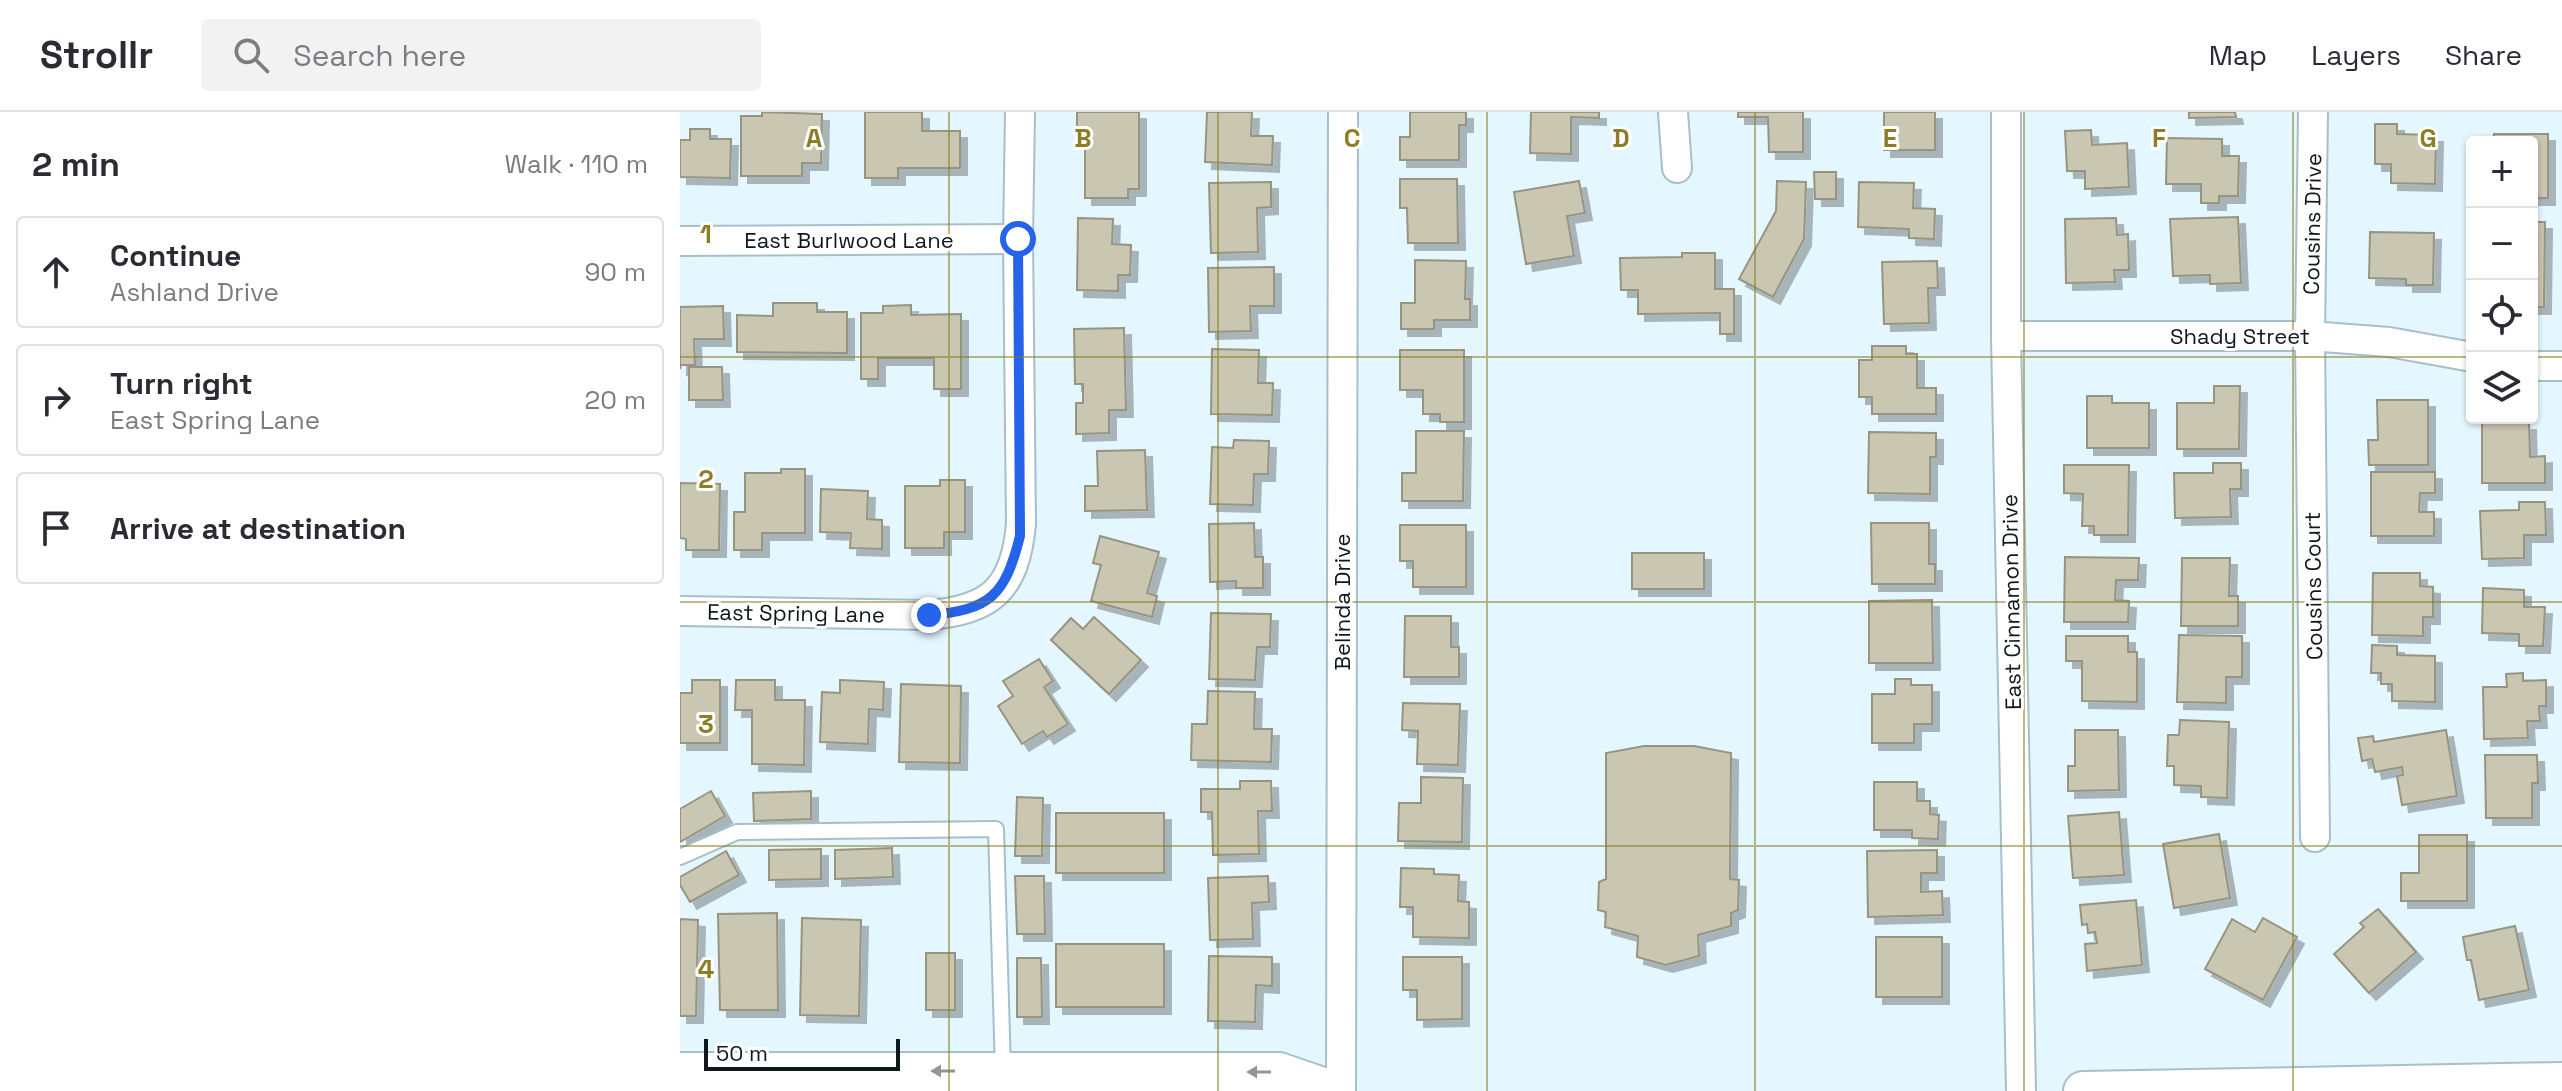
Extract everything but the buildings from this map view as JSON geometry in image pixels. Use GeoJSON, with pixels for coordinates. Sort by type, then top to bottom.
{"type":"FeatureCollection","features":[{"type":"Feature","properties":{"kind":"main road"},"geometry":{"type":"LineString","coordinates":[[680,1072],[1279,1072],[1334,1091]]}},
{"type":"Feature","properties":{"kind":"main road"},"geometry":{"type":"LineString","coordinates":[[2083,1091],[2562,1082]]}},
{"type":"Feature","properties":{"kind":"street"},"geometry":{"type":"LineString","coordinates":[[1018,239],[1020,112]]}},
{"type":"Feature","properties":{"kind":"street","name":"Belinda Drive"},"geometry":{"type":"LineString","coordinates":[[1341,1091],[1343,112]]}},
{"type":"Feature","properties":{"kind":"street"},"geometry":{"type":"LineString","coordinates":[[1673,112],[1677,168]]}},
{"type":"Feature","properties":{"kind":"street","name":"East Cinnamon Drive"},"geometry":{"type":"LineString","coordinates":[[2006,112],[2006,336],[2021,1091]]}},
{"type":"Feature","properties":{"kind":"street","name":"Cousins Drive"},"geometry":{"type":"LineString","coordinates":[[2310,336],[2313,112]]}},
{"type":"Feature","properties":{"kind":"street","name":"East Burlwood Lane"},"geometry":{"type":"LineString","coordinates":[[680,241],[1018,239]]}},
{"type":"Feature","properties":{"kind":"street","name":"East Spring Lane"},"geometry":{"type":"LineString","coordinates":[[680,611],[960,613],[977,607],[1000,587],[1012,567],[1021,524],[1018,239]]}},
{"type":"Feature","properties":{"kind":"street","name":"Shady Street"},"geometry":{"type":"LineString","coordinates":[[2006,336],[2310,336],[2389,342],[2466,356]]}},
{"type":"Feature","properties":{"kind":"street","name":"Cousins Court"},"geometry":{"type":"LineString","coordinates":[[2310,336],[2315,837]]}},
{"type":"Feature","properties":{"kind":"street"},"geometry":{"type":"LineString","coordinates":[[2538,366],[2562,366]]}},
{"type":"Feature","properties":{"kind":"lane"},"geometry":{"type":"LineString","coordinates":[[680,857],[737,832],[996,829],[1003,1071]]}},
{"type":"Feature","properties":{"kind":"route"},"geometry":{"type":"LineString","coordinates":[[929,615],[960,613],[977,607],[993,596],[1012,567],[1020,536],[1018,239]]}}]}
